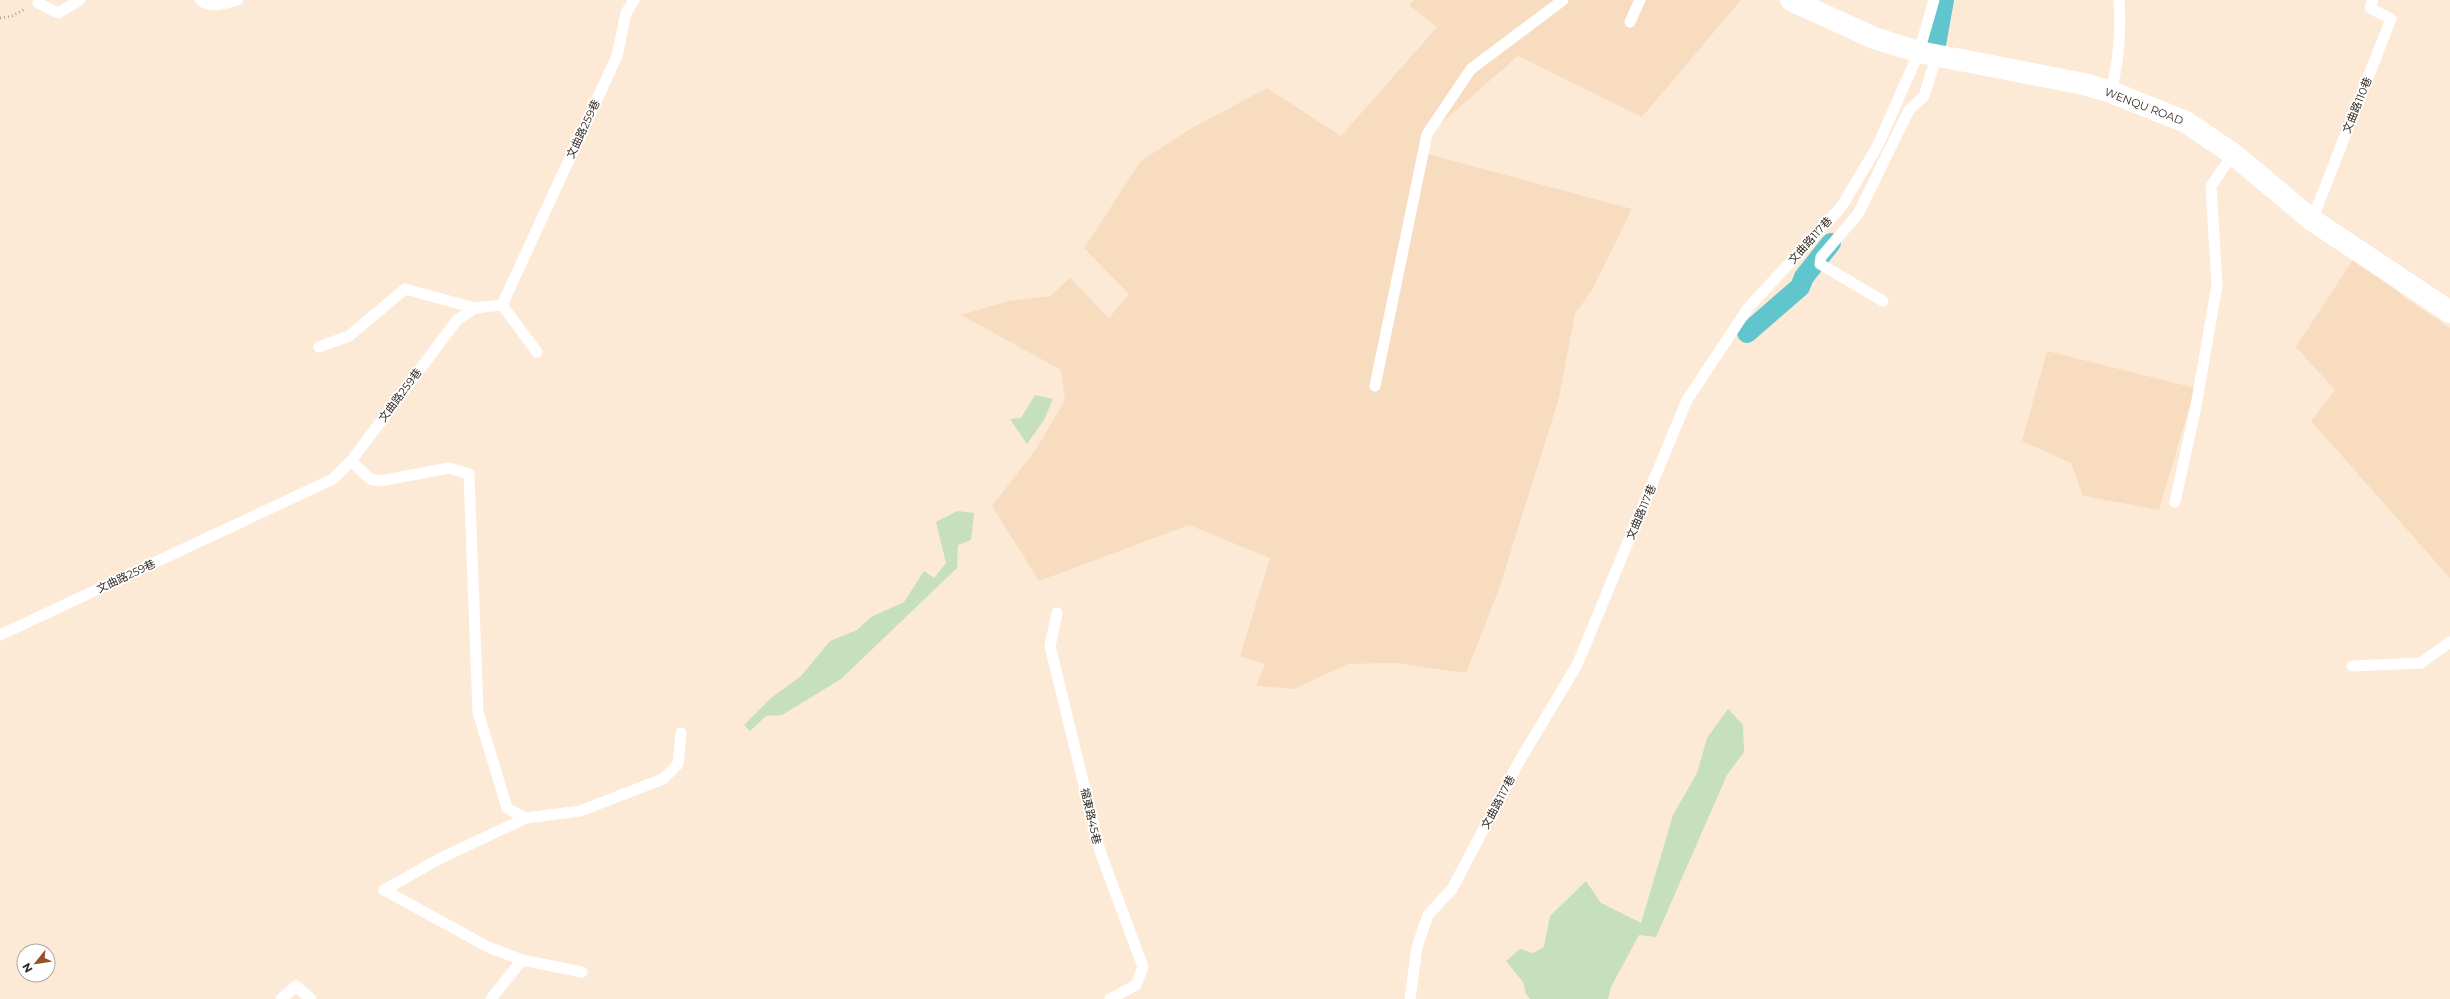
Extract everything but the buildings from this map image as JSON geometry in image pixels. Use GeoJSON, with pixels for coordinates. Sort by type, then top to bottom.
{"type":"FeatureCollection","features":[{"type":"Feature","properties":{"kind":"street","name":"WENQU ROAD"},"geometry":{"type":"LineString","coordinates":[[1791,0],[1874,38],[1928,53],[2111,92],[2186,122],[2233,154],[2312,220],[2450,312]]}},
{"type":"Feature","properties":{"kind":"lane"},"geometry":{"type":"LineString","coordinates":[[38,3],[58,14],[80,0]]}},
{"type":"Feature","properties":{"kind":"lane"},"geometry":{"type":"LineString","coordinates":[[200,0],[204,3],[218,4],[238,0]]}},
{"type":"Feature","properties":{"kind":"lane","name":"文曲路259巷"},"geometry":{"type":"LineString","coordinates":[[0,635],[333,479],[351,461],[457,320],[475,308],[502,305],[617,56],[626,13],[634,0]]}},
{"type":"Feature","properties":{"kind":"lane"},"geometry":{"type":"LineString","coordinates":[[1375,386],[1427,134],[1471,69],[1563,0]]}},
{"type":"Feature","properties":{"kind":"lane"},"geometry":{"type":"LineString","coordinates":[[1630,22],[1640,0]]}},
{"type":"Feature","properties":{"kind":"lane"},"geometry":{"type":"LineString","coordinates":[[1883,301],[1820,264],[1821,257],[1858,214],[1909,110],[1924,96],[1934,0]]}},
{"type":"Feature","properties":{"kind":"lane"},"geometry":{"type":"LineString","coordinates":[[2111,92],[2117,68],[2121,27],[2119,0]]}},
{"type":"Feature","properties":{"kind":"lane","name":"文曲路110巷"},"geometry":{"type":"LineString","coordinates":[[2312,220],[2391,19],[2370,8],[2373,0]]}},
{"type":"Feature","properties":{"kind":"lane","name":"文曲路117巷"},"geometry":{"type":"LineString","coordinates":[[1410,999],[1417,947],[1428,915],[1452,889],[1520,760],[1578,665],[1688,400],[1748,308],[1842,206],[1878,145],[1928,53]]}},
{"type":"Feature","properties":{"kind":"lane"},"geometry":{"type":"LineString","coordinates":[[2175,502],[2196,406],[2217,285],[2211,186],[2233,154]]}},
{"type":"Feature","properties":{"kind":"lane"},"geometry":{"type":"LineString","coordinates":[[319,347],[349,336],[405,289],[475,308]]}},
{"type":"Feature","properties":{"kind":"lane"},"geometry":{"type":"LineString","coordinates":[[502,305],[537,352]]}},
{"type":"Feature","properties":{"kind":"lane"},"geometry":{"type":"LineString","coordinates":[[351,461],[370,479],[380,481],[448,468],[469,474],[478,712],[507,808],[526,818]]}},
{"type":"Feature","properties":{"kind":"lane","name":"福東路45巷"},"geometry":{"type":"LineString","coordinates":[[1057,613],[1050,646],[1098,843],[1143,967],[1136,985],[1110,999]]}},
{"type":"Feature","properties":{"kind":"lane"},"geometry":{"type":"LineString","coordinates":[[2352,666],[2421,663],[2450,642]]}},
{"type":"Feature","properties":{"kind":"lane"},"geometry":{"type":"LineString","coordinates":[[582,972],[522,960],[488,947],[384,890],[439,859],[526,818],[580,811],[663,779],[678,764],[682,733]]}},
{"type":"Feature","properties":{"kind":"lane"},"geometry":{"type":"LineString","coordinates":[[491,999],[522,960]]}},
{"type":"Feature","properties":{"kind":"lane"},"geometry":{"type":"LineString","coordinates":[[281,999],[296,986],[311,999]]}},
{"type":"Feature","properties":{"kind":"path"},"geometry":{"type":"LineString","coordinates":[[0,18],[12,16],[38,3]]}},
{"type":"Feature","properties":{"kind":"shaded area"},"geometry":{"type":"Polygon","coordinates":[[[1414,0],[1741,0],[1642,117],[1518,56],[1432,131],[1428,154],[1632,209],[1592,290],[1575,314],[1559,398],[1499,589],[1466,673],[1395,663],[1348,664],[1294,689],[1256,686],[1265,664],[1240,656],[1270,558],[1189,525],[1039,581],[992,506],[1036,449],[1065,400],[1061,370],[961,315],[1008,301],[1050,296],[1070,278],[1109,318],[1129,294],[1084,248],[1141,161],[1190,129],[1267,88],[1341,136],[1437,27],[1409,5],[1414,0]]]}},
{"type":"Feature","properties":{"kind":"shaded area"},"geometry":{"type":"Polygon","coordinates":[[[2356,255],[2405,298],[2450,328],[2450,578],[2311,421],[2335,390],[2296,347],[2356,255]]]}},
{"type":"Feature","properties":{"kind":"shaded area"},"geometry":{"type":"Polygon","coordinates":[[[2047,351],[2195,388],[2159,510],[2083,496],[2071,463],[2022,441],[2047,351]]]}},
{"type":"Feature","properties":{"kind":"green space"},"geometry":{"type":"Polygon","coordinates":[[[1035,395],[1053,399],[1044,420],[1027,444],[1010,419],[1021,418],[1035,395]]]}},
{"type":"Feature","properties":{"kind":"green space"},"geometry":{"type":"Polygon","coordinates":[[[957,511],[974,513],[971,540],[958,545],[957,568],[841,679],[782,715],[766,716],[750,731],[744,725],[771,698],[801,676],[830,641],[857,630],[871,617],[904,602],[924,571],[934,578],[946,563],[936,522],[957,511]]]}},
{"type":"Feature","properties":{"kind":"green space"},"geometry":{"type":"Polygon","coordinates":[[[1728,709],[1743,725],[1744,752],[1727,775],[1656,937],[1639,935],[1611,987],[1608,999],[1530,999],[1526,994],[1523,982],[1506,961],[1520,949],[1533,953],[1544,947],[1550,916],[1586,881],[1601,903],[1641,923],[1673,815],[1697,773],[1707,738],[1728,709]]]}},
{"type":"Feature","properties":{"kind":"waterway"},"geometry":{"type":"LineString","coordinates":[[1934,56],[1944,0]]}},
{"type":"Feature","properties":{"kind":"waterway"},"geometry":{"type":"LineString","coordinates":[[1747,333],[1800,287],[1804,277],[1831,243]]}}]}
